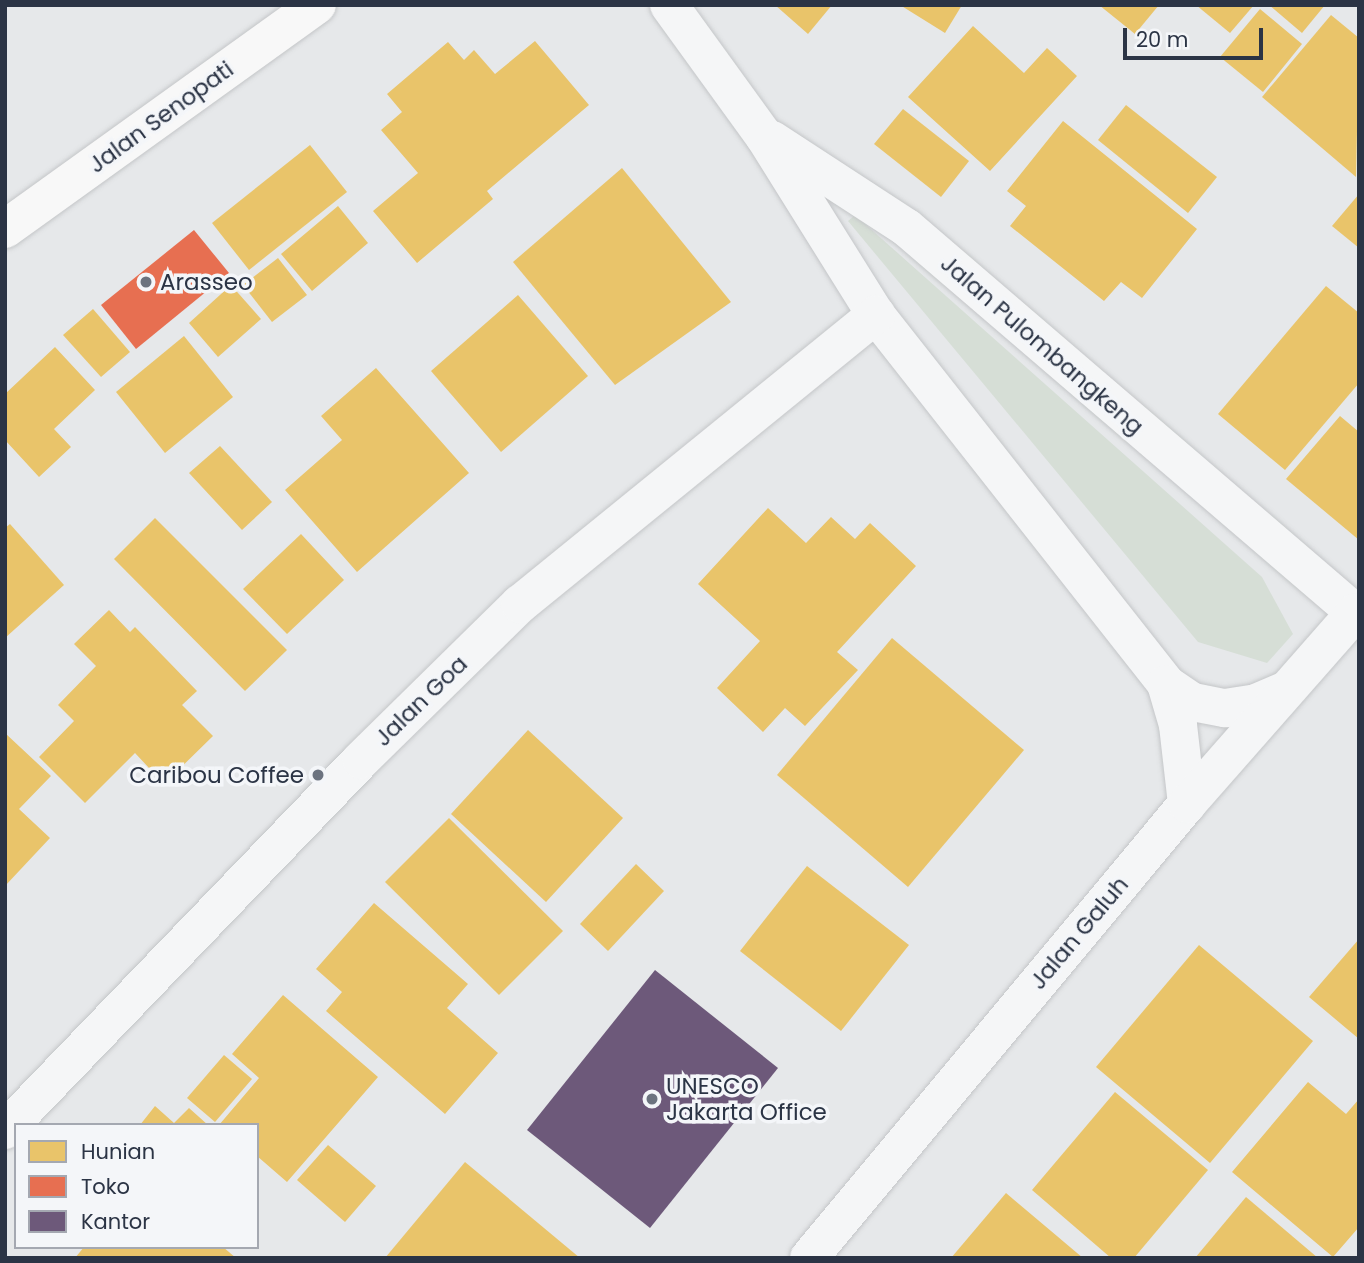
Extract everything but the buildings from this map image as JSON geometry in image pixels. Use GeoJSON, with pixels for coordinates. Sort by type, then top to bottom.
{"type":"FeatureCollection","features":[{"type":"Feature","properties":{"kind":"main road","name":"Jalan Senopati"},"geometry":{"type":"LineString","coordinates":[[5,229],[317,5]]}},
{"type":"Feature","properties":{"kind":"street","name":"Jalan Pulombangkeng"},"geometry":{"type":"LineString","coordinates":[[669,5],[764,136],[814,220],[876,315],[1166,684],[1193,702],[1225,708],[1256,703],[1286,690]]}},
{"type":"Feature","properties":{"kind":"street","name":"Jalan Pulombangkeng"},"geometry":{"type":"LineString","coordinates":[[764,136],[907,228],[1306,574],[1357,614]]}},
{"type":"Feature","properties":{"kind":"street"},"geometry":{"type":"LineString","coordinates":[[814,220],[832,191],[847,189]]}},
{"type":"Feature","properties":{"kind":"street","name":"Jalan Goa"},"geometry":{"type":"LineString","coordinates":[[5,1130],[361,760],[520,604],[876,315]]}},
{"type":"Feature","properties":{"kind":"street"},"geometry":{"type":"LineString","coordinates":[[1286,690],[1314,636],[1315,607],[1306,574]]}},
{"type":"Feature","properties":{"kind":"street","name":"Jalan Galuh"},"geometry":{"type":"LineString","coordinates":[[809,1258],[1187,804],[1286,690],[1357,614]]}},
{"type":"Feature","properties":{"kind":"street","name":"Jalan Pulombangkeng"},"geometry":{"type":"LineString","coordinates":[[1166,684],[1178,724],[1187,804]]}},
{"type":"Feature","properties":{"kind":"shaded area"},"geometry":{"type":"Polygon","coordinates":[[[855,215],[1262,577],[1293,634],[1267,663],[1198,642],[848,221],[855,215]]]}},
{"type":"Feature","properties":{"kind":"place","name":"Arasseo"},"geometry":{"type":"Point","coordinates":[146,282]}},
{"type":"Feature","properties":{"kind":"place","name":"Caribou Coffee"},"geometry":{"type":"Point","coordinates":[318,775]}},
{"type":"Feature","properties":{"kind":"place","name":"UNESCO Jakarta Office"},"geometry":{"type":"Point","coordinates":[652,1099]}}]}
